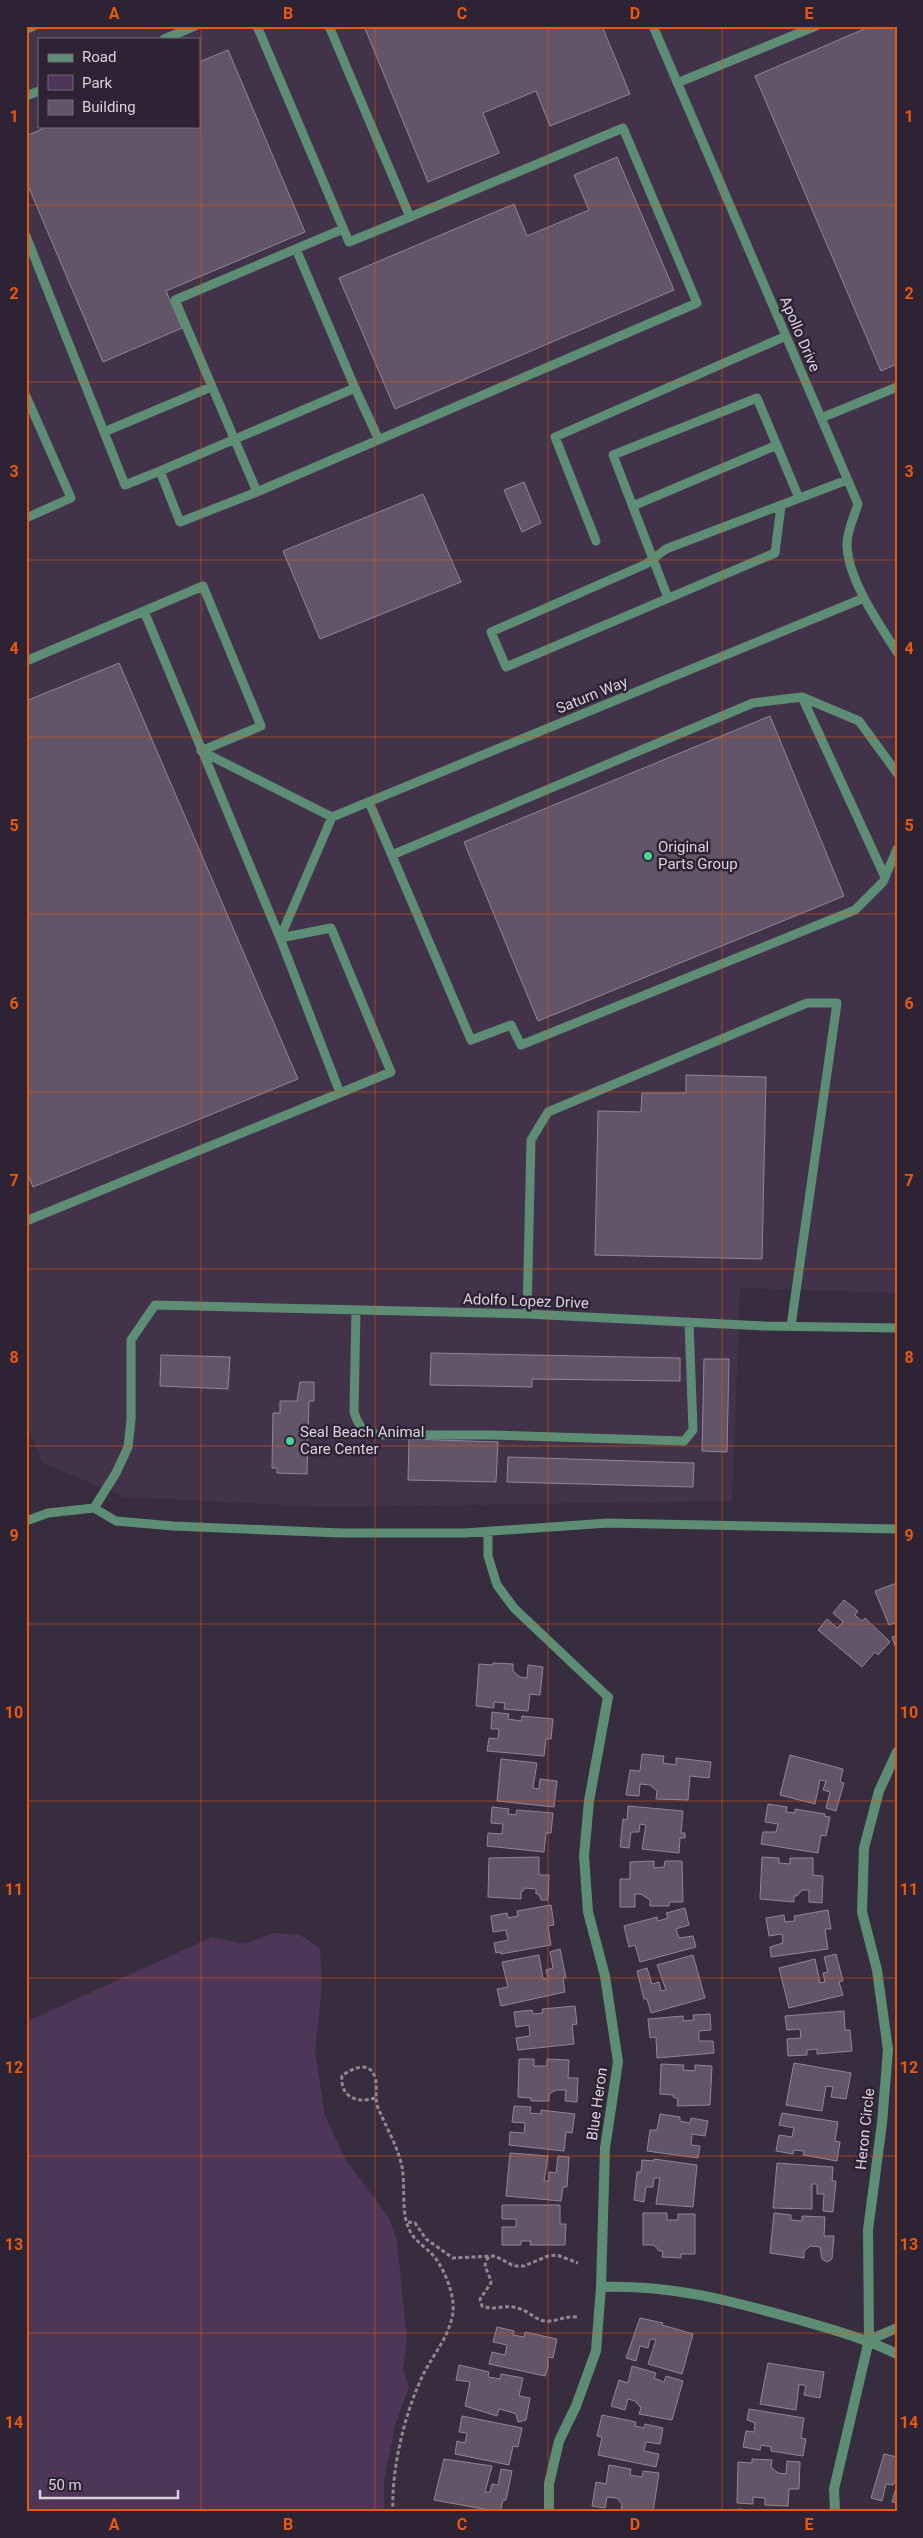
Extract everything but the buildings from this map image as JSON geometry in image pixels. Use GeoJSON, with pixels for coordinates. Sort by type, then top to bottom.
{"type":"FeatureCollection","features":[{"type":"Feature","properties":{"kind":"street"},"geometry":{"type":"LineString","coordinates":[[26,29],[33,26]]}},
{"type":"Feature","properties":{"kind":"street","name":"Blue Heron"},"geometry":{"type":"LineString","coordinates":[[549,2512],[549,2484],[559,2441],[576,2406],[596,2351],[601,2288],[605,2148],[618,2062],[605,1976],[588,1912],[584,1856],[589,1801],[608,1697]]}},
{"type":"Feature","properties":{"kind":"street","name":"Heron Circle"},"geometry":{"type":"LineString","coordinates":[[835,2512],[834,2489],[869,2340],[868,2230],[882,2123],[888,2050],[876,1970],[862,1912],[864,1848],[880,1791],[897,1752]]}},
{"type":"Feature","properties":{"kind":"street"},"geometry":{"type":"LineString","coordinates":[[601,2288],[639,2286],[713,2296],[869,2340],[897,2354]]}},
{"type":"Feature","properties":{"kind":"street"},"geometry":{"type":"LineString","coordinates":[[869,2340],[897,2328]]}},
{"type":"Feature","properties":{"kind":"lane"},"geometry":{"type":"LineString","coordinates":[[166,38],[195,26]]}},
{"type":"Feature","properties":{"kind":"lane"},"geometry":{"type":"LineString","coordinates":[[160,471],[180,522],[257,492],[378,438],[696,303],[623,128],[349,242],[257,26]]}},
{"type":"Feature","properties":{"kind":"lane"},"geometry":{"type":"LineString","coordinates":[[329,26],[410,217]]}},
{"type":"Feature","properties":{"kind":"lane","name":"Apollo Drive"},"geometry":{"type":"LineString","coordinates":[[653,26],[858,504],[848,537],[848,557],[864,598],[897,652]]}},
{"type":"Feature","properties":{"kind":"lane"},"geometry":{"type":"LineString","coordinates":[[677,84],[816,26]]}},
{"type":"Feature","properties":{"kind":"lane"},"geometry":{"type":"LineString","coordinates":[[26,96],[38,90]]}},
{"type":"Feature","properties":{"kind":"lane"},"geometry":{"type":"LineString","coordinates":[[257,492],[175,300],[344,229]]}},
{"type":"Feature","properties":{"kind":"lane"},"geometry":{"type":"LineString","coordinates":[[26,236],[125,485],[355,388]]}},
{"type":"Feature","properties":{"kind":"lane"},"geometry":{"type":"LineString","coordinates":[[296,249],[378,438]]}},
{"type":"Feature","properties":{"kind":"lane"},"geometry":{"type":"LineString","coordinates":[[596,541],[555,437],[786,336]]}},
{"type":"Feature","properties":{"kind":"lane"},"geometry":{"type":"LineString","coordinates":[[104,432],[211,387]]}},
{"type":"Feature","properties":{"kind":"lane"},"geometry":{"type":"LineString","coordinates":[[821,418],[897,387]]}},
{"type":"Feature","properties":{"kind":"lane"},"geometry":{"type":"LineString","coordinates":[[26,396],[71,498],[26,518]]}},
{"type":"Feature","properties":{"kind":"lane"},"geometry":{"type":"LineString","coordinates":[[668,598],[613,455],[757,398],[799,498]]}},
{"type":"Feature","properties":{"kind":"lane"},"geometry":{"type":"LineString","coordinates":[[633,506],[777,445]]}},
{"type":"Feature","properties":{"kind":"lane"},"geometry":{"type":"LineString","coordinates":[[781,506],[774,553],[506,666],[491,632],[646,564],[666,549],[848,480]]}},
{"type":"Feature","properties":{"kind":"lane"},"geometry":{"type":"LineString","coordinates":[[26,661],[203,586],[261,726],[201,751]]}},
{"type":"Feature","properties":{"kind":"lane","name":"Saturn Way"},"geometry":{"type":"LineString","coordinates":[[332,817],[864,598]]}},
{"type":"Feature","properties":{"kind":"lane"},"geometry":{"type":"LineString","coordinates":[[144,610],[280,938],[340,1093]]}},
{"type":"Feature","properties":{"kind":"lane"},"geometry":{"type":"LineString","coordinates":[[392,855],[753,703],[802,697],[860,721],[897,773]]}},
{"type":"Feature","properties":{"kind":"lane"},"geometry":{"type":"LineString","coordinates":[[802,697],[885,877]]}},
{"type":"Feature","properties":{"kind":"lane"},"geometry":{"type":"LineString","coordinates":[[201,751],[332,817],[280,938]]}},
{"type":"Feature","properties":{"kind":"lane"},"geometry":{"type":"LineString","coordinates":[[369,802],[471,1040],[511,1025],[521,1045],[855,910],[885,877],[897,849]]}},
{"type":"Feature","properties":{"kind":"lane"},"geometry":{"type":"LineString","coordinates":[[26,1221],[391,1072],[331,928],[280,938]]}},
{"type":"Feature","properties":{"kind":"lane"},"geometry":{"type":"LineString","coordinates":[[527,1314],[531,1140],[548,1112],[807,1003],[836,1003],[791,1326]]}},
{"type":"Feature","properties":{"kind":"lane","name":"Adolfo Lopez Drive"},"geometry":{"type":"LineString","coordinates":[[94,1508],[116,1473],[128,1447],[131,1420],[131,1340],[155,1305],[527,1314],[791,1326],[897,1328]]}},
{"type":"Feature","properties":{"kind":"lane"},"geometry":{"type":"LineString","coordinates":[[356,1310],[354,1405],[358,1424],[371,1434],[392,1435],[492,1435],[684,1441],[693,1430],[689,1322]]}},
{"type":"Feature","properties":{"kind":"lane"},"geometry":{"type":"LineString","coordinates":[[26,1520],[48,1513],[94,1508],[116,1521],[173,1526],[341,1533],[488,1532],[608,1523],[897,1530]]}},
{"type":"Feature","properties":{"kind":"lane"},"geometry":{"type":"LineString","coordinates":[[488,1532],[488,1556],[497,1585],[514,1608],[608,1697]]}},
{"type":"Feature","properties":{"kind":"path"},"geometry":{"type":"LineString","coordinates":[[375,2098],[358,2101],[350,2098],[345,2094],[341,2083],[342,2076],[356,2067],[362,2066],[370,2069],[375,2077],[375,2098],[402,2167],[410,2231],[433,2254],[441,2268],[451,2294],[453,2309],[449,2330],[424,2373],[410,2408],[398,2461],[393,2512]]}},
{"type":"Feature","properties":{"kind":"path"},"geometry":{"type":"LineString","coordinates":[[408,2222],[415,2223],[426,2238],[453,2258],[495,2256],[514,2266],[524,2266],[548,2256],[557,2255],[578,2264]]}},
{"type":"Feature","properties":{"kind":"path"},"geometry":{"type":"LineString","coordinates":[[490,2256],[484,2262],[484,2266],[491,2283],[480,2299],[482,2306],[488,2309],[514,2307],[526,2310],[542,2320],[550,2321],[563,2316],[577,2317]]}},
{"type":"Feature","properties":{"kind":"shaded area"},"geometry":{"type":"Polygon","coordinates":[[[26,26],[897,26],[897,1293],[740,1288],[732,1501],[325,1507],[124,1497],[43,1463],[26,1424],[26,26]]]}},
{"type":"Feature","properties":{"kind":"green space"},"geometry":{"type":"Polygon","coordinates":[[[273,1933],[300,1935],[320,1948],[322,1986],[315,2051],[325,2116],[346,2160],[389,2218],[397,2241],[407,2340],[403,2368],[409,2387],[395,2426],[384,2481],[384,2512],[26,2512],[26,2022],[212,1937],[245,1944],[273,1933]]]}},
{"type":"Feature","properties":{"kind":"place","name":"Original Parts Group"},"geometry":{"type":"Point","coordinates":[648,856]}},
{"type":"Feature","properties":{"kind":"place","name":"Seal Beach Animal Care Center"},"geometry":{"type":"Point","coordinates":[290,1441]}}]}
